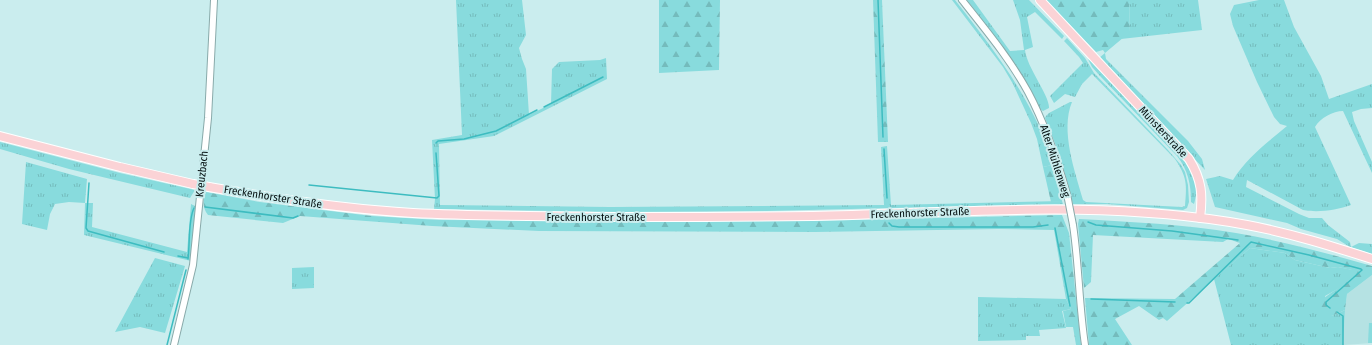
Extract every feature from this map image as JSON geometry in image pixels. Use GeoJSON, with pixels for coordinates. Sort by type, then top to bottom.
{"type":"FeatureCollection","features":[{"type":"Feature","properties":{"kind":"main road","name":"Münsterstraße"},"geometry":{"type":"LineString","coordinates":[[1040,0],[1189,159],[1201,185],[1202,196],[1200,218]]}},
{"type":"Feature","properties":{"kind":"main road","name":"Freckenhorster Straße"},"geometry":{"type":"LineString","coordinates":[[0,136],[193,184],[270,198],[334,206],[439,214],[689,217],[813,216],[1063,210],[1126,211],[1200,218]]}},
{"type":"Feature","properties":{"kind":"main road"},"geometry":{"type":"LineString","coordinates":[[1200,218],[1300,237],[1372,259]]}},
{"type":"Feature","properties":{"kind":"street","name":"Kreuzbach"},"geometry":{"type":"LineString","coordinates":[[174,345],[193,265],[208,118],[214,0]]}},
{"type":"Feature","properties":{"kind":"street","name":"Alter Mühlenweg"},"geometry":{"type":"LineString","coordinates":[[962,0],[1008,61],[1027,91],[1046,130],[1056,157],[1067,194],[1073,225],[1077,252],[1081,316],[1085,345]]}},
{"type":"Feature","properties":{"kind":"shaded area"},"geometry":{"type":"Polygon","coordinates":[[[1372,275],[1372,343],[1343,345],[1347,294],[1372,275]]]}},
{"type":"Feature","properties":{"kind":"green space"},"geometry":{"type":"Polygon","coordinates":[[[456,0],[522,0],[526,35],[519,48],[526,69],[529,115],[551,104],[552,69],[559,62],[600,60],[606,58],[607,79],[494,136],[439,144],[440,205],[610,207],[884,205],[881,147],[887,146],[891,205],[1062,201],[1063,204],[767,211],[621,212],[434,209],[435,199],[432,140],[462,135],[456,0]]]}},
{"type":"Feature","properties":{"kind":"green space"},"geometry":{"type":"Polygon","coordinates":[[[659,0],[720,0],[719,70],[659,73],[659,0]]]}},
{"type":"Feature","properties":{"kind":"green space"},"geometry":{"type":"Polygon","coordinates":[[[873,0],[882,0],[888,142],[878,142],[873,0]]]}},
{"type":"Feature","properties":{"kind":"green space"},"geometry":{"type":"Polygon","coordinates":[[[952,0],[955,0],[977,28],[1017,85],[1034,116],[1052,165],[1043,167],[1037,139],[1031,123],[1013,84],[1003,67],[952,0]]]}},
{"type":"Feature","properties":{"kind":"green space"},"geometry":{"type":"Polygon","coordinates":[[[967,0],[973,0],[1010,51],[1024,50],[1020,20],[1013,0],[1029,0],[1064,36],[1062,39],[1035,12],[1027,17],[1033,47],[1025,50],[1030,65],[1046,96],[1049,108],[1043,111],[1040,109],[1026,82],[1010,57],[967,0]]]}},
{"type":"Feature","properties":{"kind":"green space"},"geometry":{"type":"Polygon","coordinates":[[[1046,0],[1129,0],[1130,32],[1105,53],[1103,50],[1096,52],[1046,0]]]}},
{"type":"Feature","properties":{"kind":"green space"},"geometry":{"type":"Polygon","coordinates":[[[1129,0],[1198,0],[1202,30],[1121,39],[1130,31],[1129,0]]]}},
{"type":"Feature","properties":{"kind":"green space"},"geometry":{"type":"Polygon","coordinates":[[[1259,0],[1284,0],[1294,27],[1321,76],[1329,99],[1372,84],[1372,108],[1352,112],[1354,121],[1372,162],[1372,173],[1343,111],[1339,111],[1323,118],[1315,127],[1351,205],[1327,210],[1303,210],[1247,180],[1246,187],[1299,214],[1309,218],[1322,218],[1328,225],[1350,242],[1351,247],[1359,243],[1372,244],[1372,254],[1350,247],[1337,239],[1301,229],[1287,223],[1215,207],[1206,179],[1220,176],[1233,180],[1251,157],[1287,126],[1280,124],[1274,117],[1233,26],[1230,14],[1234,5],[1259,0]]]}},
{"type":"Feature","properties":{"kind":"green space"},"geometry":{"type":"Polygon","coordinates":[[[1067,38],[1085,58],[1094,73],[1181,165],[1185,172],[1188,185],[1189,202],[1187,208],[1183,210],[1107,204],[1073,204],[1060,156],[1045,118],[1049,113],[1070,102],[1072,102],[1069,113],[1068,138],[1073,164],[1083,200],[1086,202],[1182,207],[1185,206],[1186,186],[1182,171],[1175,159],[1092,74],[1082,84],[1075,97],[1065,94],[1054,103],[1050,96],[1083,63],[1064,41],[1067,38]]]}},
{"type":"Feature","properties":{"kind":"green space"},"geometry":{"type":"Polygon","coordinates":[[[1105,53],[1106,59],[1188,141],[1202,159],[1205,170],[1099,58],[1105,53]]]}},
{"type":"Feature","properties":{"kind":"green space"},"geometry":{"type":"Polygon","coordinates":[[[1088,59],[1098,66],[1184,158],[1196,185],[1196,197],[1194,204],[1191,202],[1189,183],[1181,161],[1100,76],[1092,67],[1088,59]]]}},
{"type":"Feature","properties":{"kind":"green space"},"geometry":{"type":"Polygon","coordinates":[[[0,142],[120,173],[195,190],[190,198],[69,169],[0,149],[0,142]]]}},
{"type":"Feature","properties":{"kind":"green space"},"geometry":{"type":"Polygon","coordinates":[[[26,162],[87,179],[85,203],[69,202],[55,204],[50,214],[47,230],[22,224],[26,162]]]}},
{"type":"Feature","properties":{"kind":"green space"},"geometry":{"type":"Polygon","coordinates":[[[1052,165],[1062,201],[1051,202],[1043,167],[1052,165]]]}},
{"type":"Feature","properties":{"kind":"green space"},"geometry":{"type":"Polygon","coordinates":[[[206,192],[260,202],[372,216],[439,220],[812,221],[1062,215],[1069,233],[1081,345],[1076,345],[1073,327],[1066,327],[1063,311],[1071,309],[1066,299],[1054,230],[998,229],[815,232],[539,231],[432,226],[300,216],[283,223],[208,215],[204,204],[206,192]]]}},
{"type":"Feature","properties":{"kind":"green space"},"geometry":{"type":"Polygon","coordinates":[[[85,203],[93,203],[92,227],[187,252],[191,204],[197,207],[191,261],[84,235],[85,203]]]}},
{"type":"Feature","properties":{"kind":"green space"},"geometry":{"type":"Polygon","coordinates":[[[1079,219],[1177,225],[1253,236],[1338,256],[1372,266],[1372,275],[1347,294],[1345,310],[1332,316],[1318,304],[1353,277],[1352,270],[1338,267],[1330,268],[1295,260],[1285,253],[1250,248],[1167,321],[1163,318],[1159,320],[1139,306],[1115,319],[1132,345],[1089,345],[1085,298],[1175,299],[1240,243],[1228,239],[1223,242],[1093,235],[1091,282],[1084,288],[1078,224],[1079,219]]]}},
{"type":"Feature","properties":{"kind":"green space"},"geometry":{"type":"Polygon","coordinates":[[[1250,248],[1285,253],[1295,260],[1330,268],[1338,267],[1353,270],[1353,277],[1343,286],[1325,296],[1332,316],[1345,310],[1343,345],[1231,345],[1214,279],[1250,248]]]}},
{"type":"Feature","properties":{"kind":"green space"},"geometry":{"type":"Polygon","coordinates":[[[155,258],[185,266],[165,333],[140,327],[115,332],[155,258]]]}},
{"type":"Feature","properties":{"kind":"green space"},"geometry":{"type":"Polygon","coordinates":[[[314,267],[314,288],[292,289],[292,268],[314,267]]]}},
{"type":"Feature","properties":{"kind":"green space"},"geometry":{"type":"Polygon","coordinates":[[[978,297],[1066,299],[1071,309],[1062,311],[1066,328],[1039,330],[1040,336],[1026,336],[1026,340],[978,341],[978,297]]]}},
{"type":"Feature","properties":{"kind":"green space"},"geometry":{"type":"Polygon","coordinates":[[[1369,323],[1372,323],[1372,343],[1368,343],[1369,323]]]}},
{"type":"Feature","properties":{"kind":"waterway"},"geometry":{"type":"LineString","coordinates":[[878,0],[883,137]]}},
{"type":"Feature","properties":{"kind":"waterway"},"geometry":{"type":"LineString","coordinates":[[544,107],[603,77]]}},
{"type":"Feature","properties":{"kind":"waterway"},"geometry":{"type":"LineString","coordinates":[[436,143],[438,141],[464,139],[496,131],[537,110]]}},
{"type":"Feature","properties":{"kind":"waterway"},"geometry":{"type":"LineString","coordinates":[[884,149],[887,198]]}},
{"type":"Feature","properties":{"kind":"waterway"},"geometry":{"type":"LineString","coordinates":[[309,185],[437,198],[439,196],[436,153]]}},
{"type":"Feature","properties":{"kind":"waterway"},"geometry":{"type":"LineString","coordinates":[[89,183],[86,228],[88,231],[164,252]]}},
{"type":"Feature","properties":{"kind":"waterway"},"geometry":{"type":"LineString","coordinates":[[205,207],[293,218],[298,216]]}},
{"type":"Feature","properties":{"kind":"waterway"},"geometry":{"type":"LineString","coordinates":[[178,256],[188,259],[190,225],[194,208]]}},
{"type":"Feature","properties":{"kind":"waterway"},"geometry":{"type":"LineString","coordinates":[[1088,222],[1096,225],[1172,231],[1238,240]]}},
{"type":"Feature","properties":{"kind":"waterway"},"geometry":{"type":"LineString","coordinates":[[889,223],[892,226],[899,227],[1033,227],[1048,225]]}},
{"type":"Feature","properties":{"kind":"waterway"},"geometry":{"type":"LineString","coordinates":[[1055,228],[1070,306]]}},
{"type":"Feature","properties":{"kind":"waterway"},"geometry":{"type":"LineString","coordinates":[[1187,303],[1189,303],[1251,242],[1309,255],[1361,269],[1362,270],[1326,302],[1326,305],[1330,308]]}},
{"type":"Feature","properties":{"kind":"waterway"},"geometry":{"type":"LineString","coordinates":[[167,345],[186,270]]}},
{"type":"Feature","properties":{"kind":"waterway"},"geometry":{"type":"LineString","coordinates":[[1091,299],[1175,302]]}},
{"type":"Feature","properties":{"kind":"waterway"},"geometry":{"type":"LineString","coordinates":[[1337,312],[1343,316],[1343,345]]}}]}
